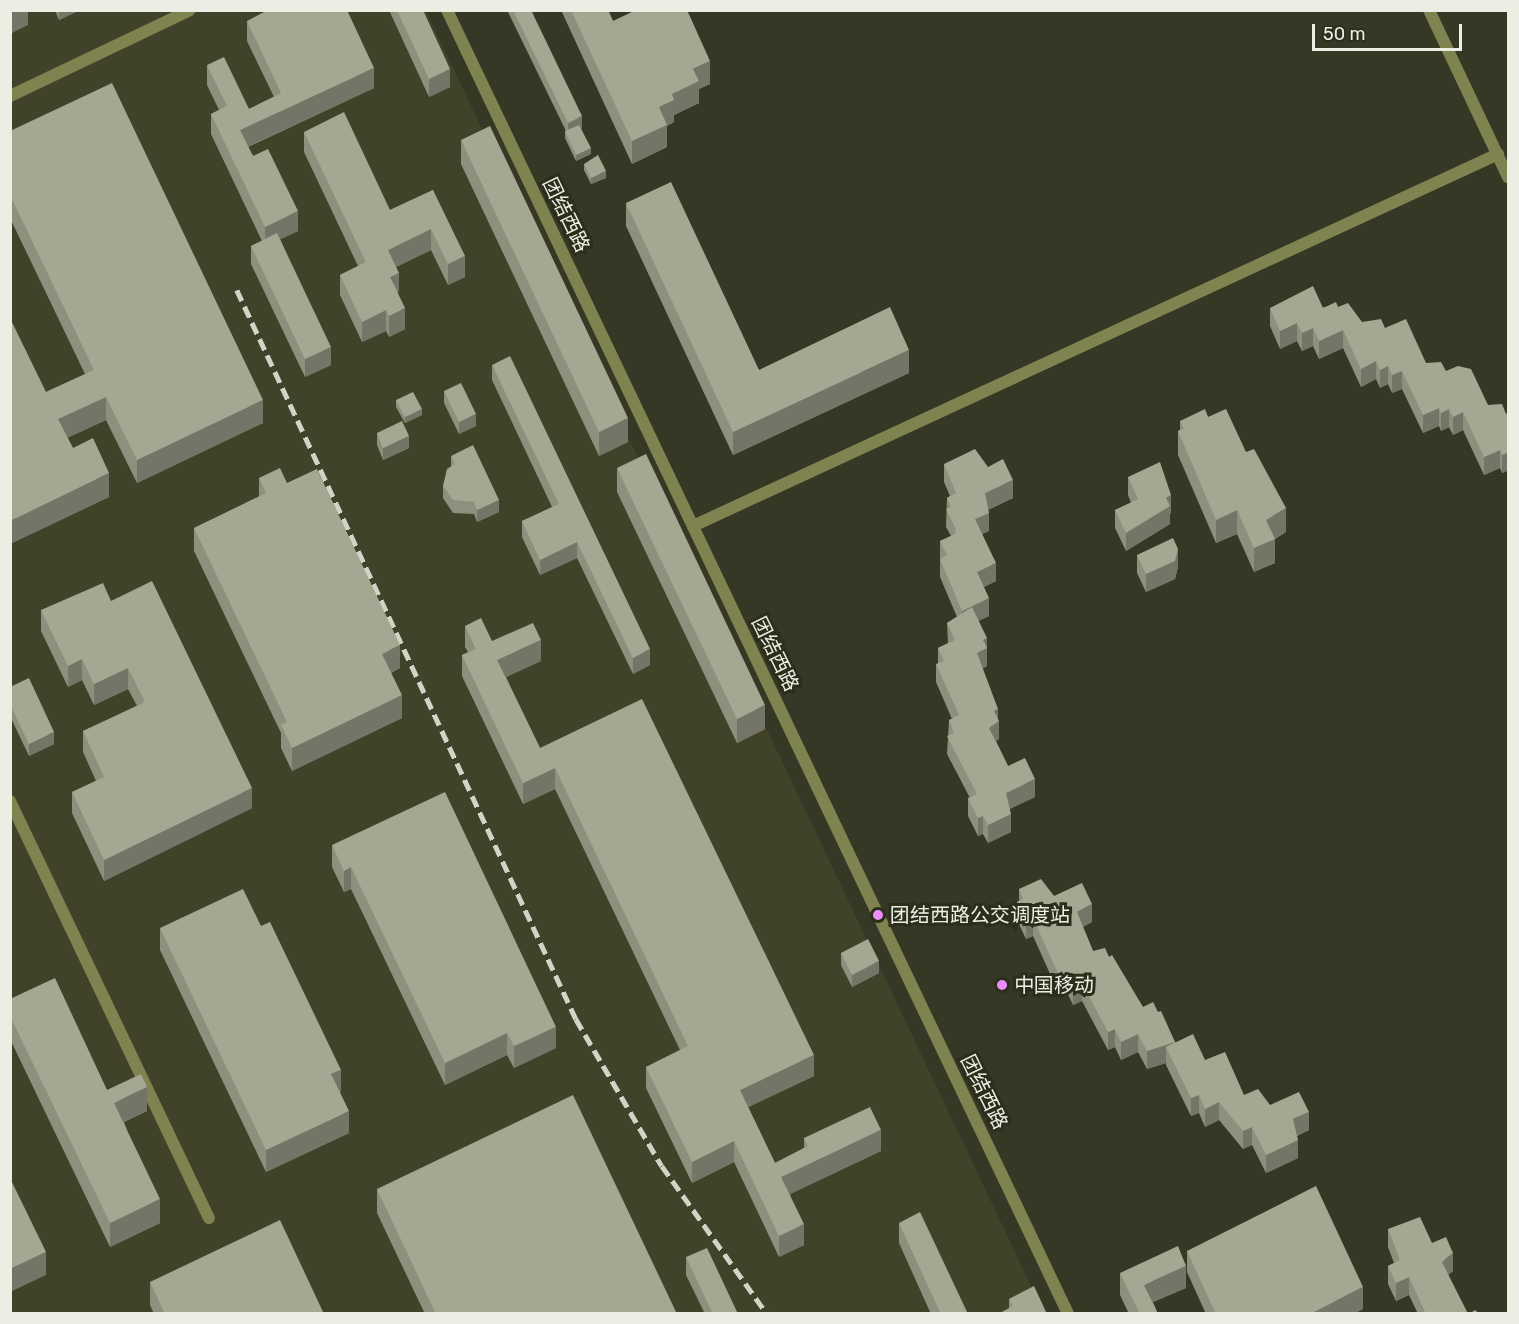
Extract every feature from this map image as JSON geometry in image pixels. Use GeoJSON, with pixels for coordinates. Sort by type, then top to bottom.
{"type":"FeatureCollection","features":[{"type":"Feature","properties":{"kind":"street"},"geometry":{"type":"LineString","coordinates":[[10,96],[190,10]]}},
{"type":"Feature","properties":{"kind":"street","name":"团结西路"},"geometry":{"type":"LineString","coordinates":[[447,10],[1068,1314]]}},
{"type":"Feature","properties":{"kind":"street"},"geometry":{"type":"LineString","coordinates":[[1429,10],[1509,177]]}},
{"type":"Feature","properties":{"kind":"street"},"geometry":{"type":"LineString","coordinates":[[693,526],[1498,154]]}},
{"type":"Feature","properties":{"kind":"street"},"geometry":{"type":"LineString","coordinates":[[10,801],[209,1218]]}},
{"type":"Feature","properties":{"kind":"shaded area"},"geometry":{"type":"Polygon","coordinates":[[[10,11],[426,11],[1044,1313],[11,1313],[10,11]]]}},
{"type":"Feature","properties":{"kind":"building"},"geometry":{"type":"Polygon","coordinates":[[[268,10],[347,10],[374,68],[240,130],[253,156],[268,149],[298,211],[265,227],[211,114],[227,106],[207,65],[224,57],[249,109],[281,93],[247,21],[268,10]]]}},
{"type":"Feature","properties":{"kind":"building"},"geometry":{"type":"Polygon","coordinates":[[[397,10],[423,10],[450,69],[429,79],[397,10]]]}},
{"type":"Feature","properties":{"kind":"building"},"geometry":{"type":"Polygon","coordinates":[[[513,10],[531,10],[582,116],[568,123],[513,10]]]}},
{"type":"Feature","properties":{"kind":"building"},"geometry":{"type":"Polygon","coordinates":[[[571,10],[608,10],[613,21],[636,10],[687,10],[710,61],[693,69],[699,81],[672,94],[674,100],[659,107],[667,125],[632,141],[571,10]]]}},
{"type":"Feature","properties":{"kind":"building"},"geometry":{"type":"Polygon","coordinates":[[[112,83],[263,400],[137,460],[106,397],[58,419],[73,448],[93,438],[109,473],[10,521],[10,318],[46,392],[94,370],[10,195],[10,131],[112,83]]]}},
{"type":"Feature","properties":{"kind":"building"},"geometry":{"type":"Polygon","coordinates":[[[344,112],[390,210],[433,190],[465,256],[448,264],[431,229],[388,250],[399,273],[390,277],[405,308],[389,316],[386,310],[362,322],[340,275],[366,262],[304,132],[344,112]]]}},
{"type":"Feature","properties":{"kind":"building"},"geometry":{"type":"Polygon","coordinates":[[[579,125],[591,148],[576,155],[565,131],[579,125]]]}},
{"type":"Feature","properties":{"kind":"building"},"geometry":{"type":"Polygon","coordinates":[[[490,126],[628,418],[599,432],[461,140],[490,126]]]}},
{"type":"Feature","properties":{"kind":"building"},"geometry":{"type":"Polygon","coordinates":[[[598,155],[606,171],[591,178],[584,164],[598,155]]]}},
{"type":"Feature","properties":{"kind":"building"},"geometry":{"type":"Polygon","coordinates":[[[671,182],[759,370],[890,307],[909,350],[733,432],[626,203],[671,182]]]}},
{"type":"Feature","properties":{"kind":"building"},"geometry":{"type":"Polygon","coordinates":[[[277,233],[331,347],[305,359],[251,246],[277,233]]]}},
{"type":"Feature","properties":{"kind":"building"},"geometry":{"type":"Polygon","coordinates":[[[1313,286],[1323,308],[1336,302],[1338,307],[1348,303],[1362,322],[1381,319],[1385,328],[1406,319],[1426,363],[1441,362],[1446,371],[1458,366],[1471,369],[1488,405],[1502,404],[1506,414],[1509,412],[1509,452],[1502,455],[1500,450],[1484,457],[1463,412],[1453,417],[1449,409],[1441,413],[1439,408],[1423,415],[1402,371],[1392,375],[1388,366],[1380,370],[1376,361],[1361,369],[1343,330],[1319,341],[1313,328],[1302,333],[1297,323],[1280,331],[1270,308],[1313,286]]]}},
{"type":"Feature","properties":{"kind":"building"},"geometry":{"type":"Polygon","coordinates":[[[510,356],[650,649],[633,658],[577,542],[540,560],[522,521],[559,504],[492,365],[510,356]]]}},
{"type":"Feature","properties":{"kind":"building"},"geometry":{"type":"Polygon","coordinates":[[[461,383],[476,414],[459,422],[444,391],[461,383]]]}},
{"type":"Feature","properties":{"kind":"building"},"geometry":{"type":"Polygon","coordinates":[[[413,392],[422,409],[405,417],[396,400],[413,392]]]}},
{"type":"Feature","properties":{"kind":"building"},"geometry":{"type":"Polygon","coordinates":[[[1205,409],[1208,417],[1226,409],[1246,452],[1254,449],[1286,508],[1266,520],[1275,539],[1254,548],[1237,510],[1216,520],[1178,431],[1184,429],[1180,421],[1205,409]]]}},
{"type":"Feature","properties":{"kind":"building"},"geometry":{"type":"Polygon","coordinates":[[[402,421],[409,436],[383,448],[377,433],[402,421]]]}},
{"type":"Feature","properties":{"kind":"building"},"geometry":{"type":"Polygon","coordinates":[[[473,445],[499,500],[477,510],[474,502],[453,500],[443,486],[447,469],[455,464],[451,456],[473,445]]]}},
{"type":"Feature","properties":{"kind":"building"},"geometry":{"type":"Polygon","coordinates":[[[975,449],[988,467],[1003,459],[1013,480],[985,493],[989,513],[975,519],[996,563],[977,572],[989,598],[962,611],[940,559],[947,555],[940,541],[955,534],[956,529],[946,509],[951,507],[947,498],[956,493],[944,464],[975,449]]]}},
{"type":"Feature","properties":{"kind":"building"},"geometry":{"type":"Polygon","coordinates":[[[646,454],[765,705],[737,719],[617,468],[646,454]]]}},
{"type":"Feature","properties":{"kind":"building"},"geometry":{"type":"Polygon","coordinates":[[[1160,462],[1171,495],[1166,498],[1170,506],[1126,533],[1115,510],[1138,499],[1128,477],[1160,462]]]}},
{"type":"Feature","properties":{"kind":"building"},"geometry":{"type":"Polygon","coordinates":[[[280,468],[287,483],[317,469],[400,645],[382,654],[402,695],[292,748],[281,725],[287,722],[194,528],[266,493],[259,478],[280,468]]]}},
{"type":"Feature","properties":{"kind":"building"},"geometry":{"type":"Polygon","coordinates":[[[1173,538],[1178,549],[1175,561],[1146,574],[1137,555],[1173,538]]]}},
{"type":"Feature","properties":{"kind":"building"},"geometry":{"type":"Polygon","coordinates":[[[152,581],[252,788],[104,860],[72,792],[104,777],[83,731],[145,702],[128,668],[94,684],[82,659],[68,666],[41,610],[103,583],[111,601],[152,581]]]}},
{"type":"Feature","properties":{"kind":"building"},"geometry":{"type":"Polygon","coordinates":[[[972,607],[987,638],[983,640],[987,648],[977,653],[998,709],[994,711],[999,721],[989,728],[1008,766],[1025,758],[1035,779],[1006,793],[1011,814],[988,825],[983,816],[978,818],[968,798],[977,794],[947,736],[954,733],[949,720],[959,715],[936,664],[944,661],[938,648],[955,640],[947,623],[972,607]]]}},
{"type":"Feature","properties":{"kind":"building"},"geometry":{"type":"Polygon","coordinates":[[[481,618],[492,641],[533,623],[541,640],[497,660],[540,748],[642,699],[814,1055],[740,1090],[775,1163],[808,1146],[804,1138],[870,1107],[881,1130],[781,1177],[804,1224],[779,1236],[734,1141],[692,1162],[646,1067],[688,1046],[555,768],[523,783],[462,655],[476,649],[465,626],[481,618]]]}},
{"type":"Feature","properties":{"kind":"building"},"geometry":{"type":"Polygon","coordinates":[[[29,678],[54,732],[29,744],[10,704],[10,687],[29,678]]]}},
{"type":"Feature","properties":{"kind":"building"},"geometry":{"type":"Polygon","coordinates":[[[445,792],[556,1027],[514,1046],[507,1033],[445,1063],[351,867],[344,871],[332,845],[445,792]]]}},
{"type":"Feature","properties":{"kind":"building"},"geometry":{"type":"Polygon","coordinates":[[[1041,879],[1054,896],[1082,883],[1092,904],[1077,912],[1093,951],[1105,948],[1109,957],[1112,955],[1143,1007],[1153,1002],[1158,1012],[1161,1011],[1175,1042],[1147,1051],[1138,1034],[1121,1042],[1115,1029],[1108,1032],[1082,983],[1073,987],[1067,974],[1060,978],[1033,918],[1026,921],[1017,902],[1023,899],[1019,889],[1041,879]]]}},
{"type":"Feature","properties":{"kind":"building"},"geometry":{"type":"Polygon","coordinates":[[[243,889],[261,926],[270,922],[341,1070],[331,1074],[349,1111],[266,1150],[160,928],[243,889]]]}},
{"type":"Feature","properties":{"kind":"building"},"geometry":{"type":"Polygon","coordinates":[[[868,939],[879,961],[852,975],[841,953],[868,939]]]}},
{"type":"Feature","properties":{"kind":"building"},"geometry":{"type":"Polygon","coordinates":[[[55,978],[107,1090],[141,1074],[147,1087],[114,1103],[160,1199],[110,1223],[10,1016],[10,999],[55,978]]]}},
{"type":"Feature","properties":{"kind":"building"},"geometry":{"type":"Polygon","coordinates":[[[1193,1034],[1205,1060],[1225,1052],[1244,1095],[1258,1089],[1270,1105],[1299,1092],[1309,1112],[1293,1119],[1298,1140],[1266,1155],[1252,1127],[1243,1131],[1219,1102],[1205,1109],[1199,1095],[1191,1098],[1166,1047],[1193,1034]]]}},
{"type":"Feature","properties":{"kind":"building"},"geometry":{"type":"Polygon","coordinates":[[[573,1095],[677,1314],[436,1314],[377,1189],[573,1095]]]}},
{"type":"Feature","properties":{"kind":"building"},"geometry":{"type":"Polygon","coordinates":[[[10,1178],[46,1252],[10,1269],[10,1178]]]}},
{"type":"Feature","properties":{"kind":"building"},"geometry":{"type":"Polygon","coordinates":[[[1316,1186],[1363,1287],[1310,1314],[1216,1314],[1187,1251],[1316,1186]]]}},
{"type":"Feature","properties":{"kind":"building"},"geometry":{"type":"Polygon","coordinates":[[[920,1212],[968,1314],[941,1314],[899,1223],[920,1212]]]}},
{"type":"Feature","properties":{"kind":"building"},"geometry":{"type":"Polygon","coordinates":[[[1420,1217],[1432,1243],[1446,1237],[1453,1253],[1442,1262],[1468,1314],[1426,1314],[1409,1277],[1396,1283],[1388,1266],[1400,1260],[1388,1229],[1420,1217]]]}},
{"type":"Feature","properties":{"kind":"building"},"geometry":{"type":"Polygon","coordinates":[[[280,1220],[324,1314],[165,1314],[150,1282],[280,1220]]]}},
{"type":"Feature","properties":{"kind":"building"},"geometry":{"type":"Polygon","coordinates":[[[1178,1246],[1186,1266],[1144,1285],[1158,1314],[1140,1314],[1120,1273],[1178,1246]]]}},
{"type":"Feature","properties":{"kind":"building"},"geometry":{"type":"Polygon","coordinates":[[[707,1248],[738,1314],[713,1314],[686,1257],[707,1248]]]}},
{"type":"Feature","properties":{"kind":"building"},"geometry":{"type":"Polygon","coordinates":[[[1034,1286],[1047,1314],[998,1314],[1013,1306],[1009,1299],[1034,1286]]]}},
{"type":"Feature","properties":{"kind":"railway"},"geometry":{"type":"LineString","coordinates":[[237,290],[576,1019],[662,1166],[767,1314]]}},
{"type":"Feature","properties":{"kind":"place","name":"团结西路公交调度站"},"geometry":{"type":"Point","coordinates":[878,915]}},
{"type":"Feature","properties":{"kind":"place","name":"中国移动"},"geometry":{"type":"Point","coordinates":[1002,985]}}]}
